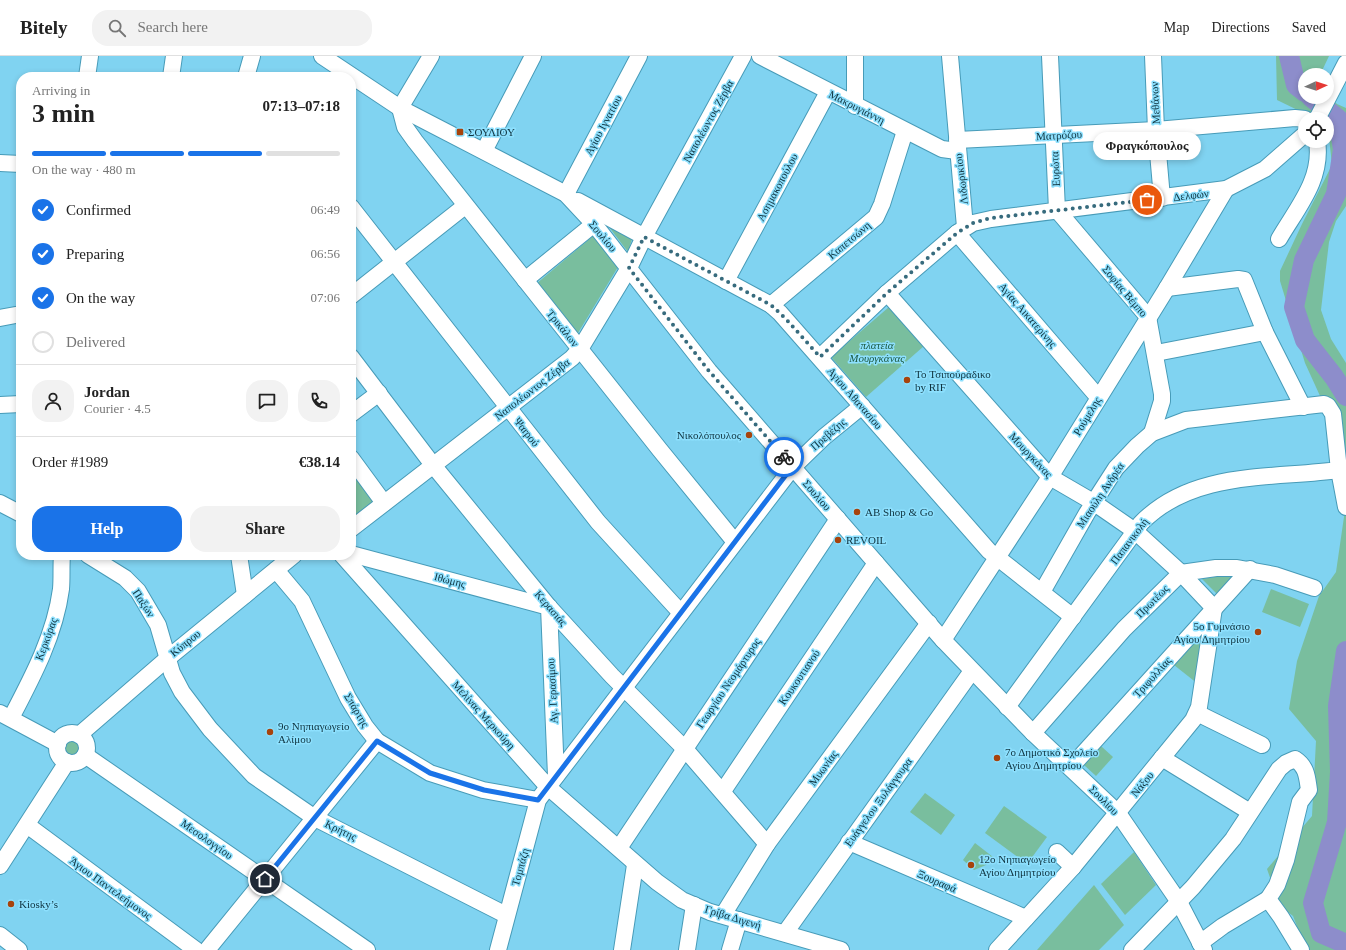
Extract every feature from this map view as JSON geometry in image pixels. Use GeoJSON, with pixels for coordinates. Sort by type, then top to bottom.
{"type":"FeatureCollection","features":[{"type":"Feature","properties":{"kind":"street"},"geometry":{"type":"LineString","coordinates":[[88,72],[90,56]]}},
{"type":"Feature","properties":{"kind":"street"},"geometry":{"type":"LineString","coordinates":[[172,72],[174,56]]}},
{"type":"Feature","properties":{"kind":"street"},"geometry":{"type":"LineString","coordinates":[[247,72],[252,56]]}},
{"type":"Feature","properties":{"kind":"street"},"geometry":{"type":"LineString","coordinates":[[400,108],[431,56]]}},
{"type":"Feature","properties":{"kind":"street"},"geometry":{"type":"LineString","coordinates":[[484,151],[533,56]]}},
{"type":"Feature","properties":{"kind":"street","name":"Αγίου Ιγνατίου"},"geometry":{"type":"LineString","coordinates":[[566,194],[640,56]]}},
{"type":"Feature","properties":{"kind":"street","name":"Ναπολέωντος Ζέρβα"},"geometry":{"type":"LineString","coordinates":[[356,525],[572,358],[580,349],[629,268],[644,237],[743,56]]}},
{"type":"Feature","properties":{"kind":"street"},"geometry":{"type":"LineString","coordinates":[[855,56],[855,106]]}},
{"type":"Feature","properties":{"kind":"street","name":"Λιδωρικίου"},"geometry":{"type":"LineString","coordinates":[[950,56],[957,146],[964,199],[961,230]]}},
{"type":"Feature","properties":{"kind":"street","name":"Ευρώτα"},"geometry":{"type":"LineString","coordinates":[[1050,56],[1057,210]]}},
{"type":"Feature","properties":{"kind":"street","name":"Μεθάνων"},"geometry":{"type":"LineString","coordinates":[[1153,56],[1156,130],[1162,198]]}},
{"type":"Feature","properties":{"kind":"street","name":"Σουλίου"},"geometry":{"type":"LineString","coordinates":[[328,57],[349,72]]}},
{"type":"Feature","properties":{"kind":"street","name":"Μακρυγιάννη"},"geometry":{"type":"LineString","coordinates":[[767,58],[905,132],[942,149],[957,146]]}},
{"type":"Feature","properties":{"kind":"street"},"geometry":{"type":"LineString","coordinates":[[1321,112],[1346,63]]}},
{"type":"Feature","properties":{"kind":"street","name":"Σουλίου"},"geometry":{"type":"LineString","coordinates":[[356,77],[400,108],[566,194],[594,224],[709,371],[943,640],[1033,733],[1071,767],[1118,813],[1179,902],[1202,947]]}},
{"type":"Feature","properties":{"kind":"street","name":"Ασημακοπούλου"},"geometry":{"type":"LineString","coordinates":[[726,281],[828,92]]}},
{"type":"Feature","properties":{"kind":"street","name":"Τρικάλων"},"geometry":{"type":"LineString","coordinates":[[400,108],[405,127],[465,206],[735,542]]}},
{"type":"Feature","properties":{"kind":"street","name":"Ματρόζου"},"geometry":{"type":"LineString","coordinates":[[957,146],[1053,135],[1156,130],[1298,119]]}},
{"type":"Feature","properties":{"kind":"street","name":"Καπετσώνη"},"geometry":{"type":"LineString","coordinates":[[771,305],[876,217],[882,204],[905,132]]}},
{"type":"Feature","properties":{"kind":"street","name":"Δελφών"},"geometry":{"type":"LineString","coordinates":[[961,230],[991,218],[1226,189],[1251,178],[1265,169],[1298,140]]}},
{"type":"Feature","properties":{"kind":"street"},"geometry":{"type":"LineString","coordinates":[[1279,240],[1311,187],[1319,156],[1318,148]]}},
{"type":"Feature","properties":{"kind":"street"},"geometry":{"type":"LineString","coordinates":[[0,162],[16,164]]}},
{"type":"Feature","properties":{"kind":"street","name":"Ρούμελης"},"geometry":{"type":"LineString","coordinates":[[943,640],[998,559],[1050,477],[1098,397],[1167,288],[1226,189]]}},
{"type":"Feature","properties":{"kind":"street","name":"Αγίου Αθανασίου"},"geometry":{"type":"LineString","coordinates":[[566,194],[771,305],[820,357],[998,559],[1073,617]]}},
{"type":"Feature","properties":{"kind":"street"},"geometry":{"type":"LineString","coordinates":[[964,199],[973,210],[991,218]]}},
{"type":"Feature","properties":{"kind":"street"},"geometry":{"type":"LineString","coordinates":[[356,292],[465,206]]}},
{"type":"Feature","properties":{"kind":"street","name":"Σοφίας Βέμπο"},"geometry":{"type":"LineString","coordinates":[[1057,210],[1148,317],[1156,353],[1162,401],[1152,433]]}},
{"type":"Feature","properties":{"kind":"street","name":"Ψαrρού"},"geometry":{"type":"LineString","coordinates":[[356,213],[598,522],[681,613]]}},
{"type":"Feature","properties":{"kind":"street"},"geometry":{"type":"LineString","coordinates":[[525,280],[594,224]]}},
{"type":"Feature","properties":{"kind":"street"},"geometry":{"type":"LineString","coordinates":[[820,357],[887,293],[961,230]]}},
{"type":"Feature","properties":{"kind":"street","name":"Αγίας Αικατερίνης"},"geometry":{"type":"LineString","coordinates":[[961,230],[1098,397]]}},
{"type":"Feature","properties":{"kind":"street"},"geometry":{"type":"LineString","coordinates":[[1167,288],[1242,279],[1246,282],[1265,332],[1303,407]]}},
{"type":"Feature","properties":{"kind":"street","name":"Μουργκάνας"},"geometry":{"type":"LineString","coordinates":[[887,293],[1050,477],[1093,502],[1135,531],[1181,573],[1214,608]]}},
{"type":"Feature","properties":{"kind":"street"},"geometry":{"type":"LineString","coordinates":[[0,318],[16,315]]}},
{"type":"Feature","properties":{"kind":"street"},"geometry":{"type":"LineString","coordinates":[[1156,353],[1265,332]]}},
{"type":"Feature","properties":{"kind":"street","name":"Κερασιάς"},"geometry":{"type":"LineString","coordinates":[[356,363],[433,465],[548,607],[685,749],[723,791],[767,844]]}},
{"type":"Feature","properties":{"kind":"street"},"geometry":{"type":"LineString","coordinates":[[356,410],[379,393]]}},
{"type":"Feature","properties":{"kind":"street"},"geometry":{"type":"LineString","coordinates":[[0,405],[16,404]]}},
{"type":"Feature","properties":{"kind":"street","name":"Μιαούλη Ανδρέα"},"geometry":{"type":"LineString","coordinates":[[1042,592],[1093,502],[1116,468],[1152,433],[1186,420],[1324,404],[1328,406],[1333,414],[1339,470]]}},
{"type":"Feature","properties":{"kind":"street","name":"Πρεβέζης"},"geometry":{"type":"LineString","coordinates":[[547,788],[792,467],[824,437],[862,406]]}},
{"type":"Feature","properties":{"kind":"street"},"geometry":{"type":"LineString","coordinates":[[356,465],[384,503]]}},
{"type":"Feature","properties":{"kind":"street"},"geometry":{"type":"LineString","coordinates":[[1339,470],[1346,507]]}},
{"type":"Feature","properties":{"kind":"street","name":"Παπανικολή"},"geometry":{"type":"LineString","coordinates":[[1007,707],[1135,531],[1161,505],[1192,491],[1248,478],[1339,470]]}},
{"type":"Feature","properties":{"kind":"street"},"geometry":{"type":"LineString","coordinates":[[0,503],[16,511]]}},
{"type":"Feature","properties":{"kind":"street","name":"Γεωργίου Νεομάρτυρος"},"geometry":{"type":"LineString","coordinates":[[619,848],[838,518]]}},
{"type":"Feature","properties":{"kind":"street","name":"Ιθώμης"},"geometry":{"type":"LineString","coordinates":[[356,555],[548,607]]}},
{"type":"Feature","properties":{"kind":"street","name":"Κερκύρας"},"geometry":{"type":"LineString","coordinates":[[5,715],[33,674],[45,645],[55,616],[61,589],[62,560]]}},
{"type":"Feature","properties":{"kind":"street","name":"Παξών"},"geometry":{"type":"LineString","coordinates":[[96,560],[125,578],[138,591],[158,625],[172,673]]}},
{"type":"Feature","properties":{"kind":"street"},"geometry":{"type":"LineString","coordinates":[[239,560],[245,595]]}},
{"type":"Feature","properties":{"kind":"street","name":"Κύπρου"},"geometry":{"type":"LineString","coordinates":[[79,735],[168,658],[288,560]]}},
{"type":"Feature","properties":{"kind":"street","name":"Μελίνας Μερκούρη"},"geometry":{"type":"LineString","coordinates":[[346,560],[547,788],[619,848],[636,865]]}},
{"type":"Feature","properties":{"kind":"street","name":"Κουκουτιανού"},"geometry":{"type":"LineString","coordinates":[[723,791],[876,563]]}},
{"type":"Feature","properties":{"kind":"street"},"geometry":{"type":"LineString","coordinates":[[1181,573],[1216,568],[1250,570],[1275,575],[1314,588]]}},
{"type":"Feature","properties":{"kind":"street","name":"Σπάρτης"},"geometry":{"type":"LineString","coordinates":[[276,570],[302,601],[348,698],[365,726],[377,741],[430,773],[484,790],[547,788]]}},
{"type":"Feature","properties":{"kind":"street","name":"Τριφυλλίας"},"geometry":{"type":"LineString","coordinates":[[1071,767],[1250,570]]}},
{"type":"Feature","properties":{"kind":"street","name":"Πρωτέως"},"geometry":{"type":"LineString","coordinates":[[1033,733],[1124,629],[1181,573]]}},
{"type":"Feature","properties":{"kind":"street","name":"Αγ. Γερασίμου"},"geometry":{"type":"LineString","coordinates":[[547,788],[548,607]]}},
{"type":"Feature","properties":{"kind":"street","name":"Νάξου"},"geometry":{"type":"LineString","coordinates":[[998,950],[1073,867],[1197,713],[1214,608]]}},
{"type":"Feature","properties":{"kind":"street","name":"Μυωνίας"},"geometry":{"type":"LineString","coordinates":[[723,915],[767,844],[929,623]]}},
{"type":"Feature","properties":{"kind":"street","name":"Ευάγγελου Ξυλάγγουρα"},"geometry":{"type":"LineString","coordinates":[[784,933],[972,671]]}},
{"type":"Feature","properties":{"kind":"street","name":"Κρήτης"},"geometry":{"type":"LineString","coordinates":[[172,673],[182,692],[210,729],[254,776],[315,818],[506,915]]}},
{"type":"Feature","properties":{"kind":"street"},"geometry":{"type":"LineString","coordinates":[[1197,713],[1262,745]]}},
{"type":"Feature","properties":{"kind":"street"},"geometry":{"type":"LineString","coordinates":[[5,715],[58,744]]}},
{"type":"Feature","properties":{"kind":"street"},"geometry":{"type":"LineString","coordinates":[[73,733],[79,735],[86,744],[85,755],[78,762],[67,762],[59,756],[58,744],[67,734],[73,733]]}},
{"type":"Feature","properties":{"kind":"street"},"geometry":{"type":"LineString","coordinates":[[207,950],[377,741]]}},
{"type":"Feature","properties":{"kind":"street","name":"Μεσολογγίου"},"geometry":{"type":"LineString","coordinates":[[85,755],[367,950]]}},
{"type":"Feature","properties":{"kind":"street"},"geometry":{"type":"LineString","coordinates":[[1162,758],[1250,812]]}},
{"type":"Feature","properties":{"kind":"street"},"geometry":{"type":"LineString","coordinates":[[1132,950],[1179,902],[1233,839],[1282,766],[1295,759],[1302,764],[1306,770],[1309,790],[1300,802],[1286,860],[1277,885],[1268,899],[1223,926],[1202,947]]}},
{"type":"Feature","properties":{"kind":"street"},"geometry":{"type":"LineString","coordinates":[[0,866],[67,762]]}},
{"type":"Feature","properties":{"kind":"street","name":"Τομπάζη"},"geometry":{"type":"LineString","coordinates":[[498,950],[506,915],[547,788]]}},
{"type":"Feature","properties":{"kind":"street","name":"Άγιου Παντελεήμονος"},"geometry":{"type":"LineString","coordinates":[[27,825],[196,950]]}},
{"type":"Feature","properties":{"kind":"street","name":"Ξουραφά"},"geometry":{"type":"LineString","coordinates":[[849,842],[1026,918]]}},
{"type":"Feature","properties":{"kind":"street"},"geometry":{"type":"LineString","coordinates":[[1057,852],[1073,867]]}},
{"type":"Feature","properties":{"kind":"street"},"geometry":{"type":"LineString","coordinates":[[622,950],[636,865]]}},
{"type":"Feature","properties":{"kind":"street","name":"Γρίβα Διγενή"},"geometry":{"type":"LineString","coordinates":[[636,865],[682,900],[694,905],[784,933],[798,944],[841,950]]}},
{"type":"Feature","properties":{"kind":"street"},"geometry":{"type":"LineString","coordinates":[[1268,899],[1301,950]]}},
{"type":"Feature","properties":{"kind":"street"},"geometry":{"type":"LineString","coordinates":[[687,950],[694,905]]}},
{"type":"Feature","properties":{"kind":"street"},"geometry":{"type":"LineString","coordinates":[[730,950],[739,920]]}},
{"type":"Feature","properties":{"kind":"street"},"geometry":{"type":"LineString","coordinates":[[0,935],[19,950]]}},
{"type":"Feature","properties":{"kind":"green space"},"geometry":{"type":"Polygon","coordinates":[[[1276,56],[1329,56],[1323,68],[1298,68],[1298,104],[1334,104],[1334,101],[1346,108],[1346,206],[1336,221],[1329,242],[1321,310],[1331,339],[1346,363],[1346,453],[1305,363],[1280,281],[1280,271],[1332,165],[1330,148],[1334,148],[1334,112],[1302,112],[1277,100],[1276,56]]]}},
{"type":"Feature","properties":{"kind":"green space"},"geometry":{"type":"Polygon","coordinates":[[[609,227],[632,239],[628,252],[609,227]]]}},
{"type":"Feature","properties":{"kind":"green space"},"geometry":{"type":"Polygon","coordinates":[[[593,236],[618,267],[576,334],[536,284],[593,236]]]}},
{"type":"Feature","properties":{"kind":"green space","name":"πλατεία Μουργκάνας"},"geometry":{"type":"Polygon","coordinates":[[[889,307],[924,346],[866,397],[831,357],[889,307]]]}},
{"type":"Feature","properties":{"kind":"green space"},"geometry":{"type":"Polygon","coordinates":[[[356,476],[377,503],[356,519],[356,476]]]}},
{"type":"Feature","properties":{"kind":"green space"},"geometry":{"type":"Polygon","coordinates":[[[1346,503],[1346,950],[1310,950],[1298,929],[1293,916],[1280,906],[1267,869],[1312,816],[1316,741],[1289,709],[1297,661],[1319,596],[1336,572],[1346,503]]]}},
{"type":"Feature","properties":{"kind":"green space"},"geometry":{"type":"Polygon","coordinates":[[[1221,576],[1238,576],[1219,596],[1202,579],[1221,576]]]}},
{"type":"Feature","properties":{"kind":"green space"},"geometry":{"type":"Polygon","coordinates":[[[1271,589],[1309,604],[1300,627],[1262,612],[1271,589]]]}},
{"type":"Feature","properties":{"kind":"green space"},"geometry":{"type":"Polygon","coordinates":[[[1204,633],[1198,684],[1174,665],[1204,633]]]}},
{"type":"Feature","properties":{"kind":"green space"},"geometry":{"type":"Polygon","coordinates":[[[69,741],[75,741],[79,745],[79,751],[75,755],[69,755],[65,751],[65,745],[69,741]]]}},
{"type":"Feature","properties":{"kind":"green space"},"geometry":{"type":"Polygon","coordinates":[[[1101,746],[1113,757],[1096,776],[1084,765],[1101,746]]]}},
{"type":"Feature","properties":{"kind":"green space"},"geometry":{"type":"Polygon","coordinates":[[[925,793],[955,815],[941,835],[910,812],[925,793]]]}},
{"type":"Feature","properties":{"kind":"green space"},"geometry":{"type":"Polygon","coordinates":[[[1004,806],[1047,837],[1027,864],[985,833],[1004,806]]]}},
{"type":"Feature","properties":{"kind":"green space"},"geometry":{"type":"Polygon","coordinates":[[[975,843],[993,857],[986,865],[974,870],[963,860],[975,843]]]}},
{"type":"Feature","properties":{"kind":"green space"},"geometry":{"type":"Polygon","coordinates":[[[1134,852],[1156,885],[1125,915],[1101,884],[1134,852]]]}},
{"type":"Feature","properties":{"kind":"green space"},"geometry":{"type":"Polygon","coordinates":[[[1094,885],[1124,925],[1099,950],[1037,950],[1094,885]]]}},
{"type":"Feature","properties":{"kind":"waterway"},"geometry":{"type":"LineString","coordinates":[[1289,56],[1296,85],[1298,87]]}},
{"type":"Feature","properties":{"kind":"waterway"},"geometry":{"type":"LineString","coordinates":[[1320,104],[1338,119],[1343,149],[1336,194],[1304,260],[1294,307],[1305,340],[1334,377],[1346,396]]}},
{"type":"Feature","properties":{"kind":"waterway"},"geometry":{"type":"LineString","coordinates":[[1346,651],[1338,706],[1340,772],[1337,822],[1313,903],[1321,933],[1346,944]]}},
{"type":"Feature","properties":{"kind":"way so far"},"geometry":{"type":"LineString","coordinates":[[784,457],[709,371],[629,268],[644,237],[771,305],[780,312],[820,357],[887,293],[966,226],[991,218],[1147,200]]}},
{"type":"Feature","properties":{"kind":"place","name":"ΣΟΥΛΙΟΥ"},"geometry":{"type":"Point","coordinates":[460,132]}},
{"type":"Feature","properties":{"kind":"place","name":"Φραγκόπουλος"},"geometry":{"type":"Point","coordinates":[1147,200]}},
{"type":"Feature","properties":{"kind":"place","name":"To Τσιπούράδικο by RIF"},"geometry":{"type":"Point","coordinates":[907,380]}},
{"type":"Feature","properties":{"kind":"place","name":"Νικολόπουλος"},"geometry":{"type":"Point","coordinates":[749,435]}},
{"type":"Feature","properties":{"kind":"place","name":"AB Shop & Go"},"geometry":{"type":"Point","coordinates":[857,512]}},
{"type":"Feature","properties":{"kind":"place","name":"REVOIL"},"geometry":{"type":"Point","coordinates":[838,540]}},
{"type":"Feature","properties":{"kind":"place","name":"5ο Γυμνάσιο Αγίου Δημητρίου"},"geometry":{"type":"Point","coordinates":[1258,632]}},
{"type":"Feature","properties":{"kind":"place","name":"9ο Νηπιαγωγείο Αλίμου"},"geometry":{"type":"Point","coordinates":[270,732]}},
{"type":"Feature","properties":{"kind":"place","name":"7ο Δημοτικό Σχολείο Αγίου Δημητρίου"},"geometry":{"type":"Point","coordinates":[997,758]}},
{"type":"Feature","properties":{"kind":"place","name":"12ο Νηπιαγωγείο Αγίου Δημητρίου"},"geometry":{"type":"Point","coordinates":[971,865]}},
{"type":"Feature","properties":{"kind":"place","name":"Kiosky’s"},"geometry":{"type":"Point","coordinates":[11,904]}},
{"type":"Feature","properties":{"kind":"route"},"geometry":{"type":"LineString","coordinates":[[265,879],[377,741],[430,773],[484,790],[538,800],[792,467],[784,457]]}}]}
